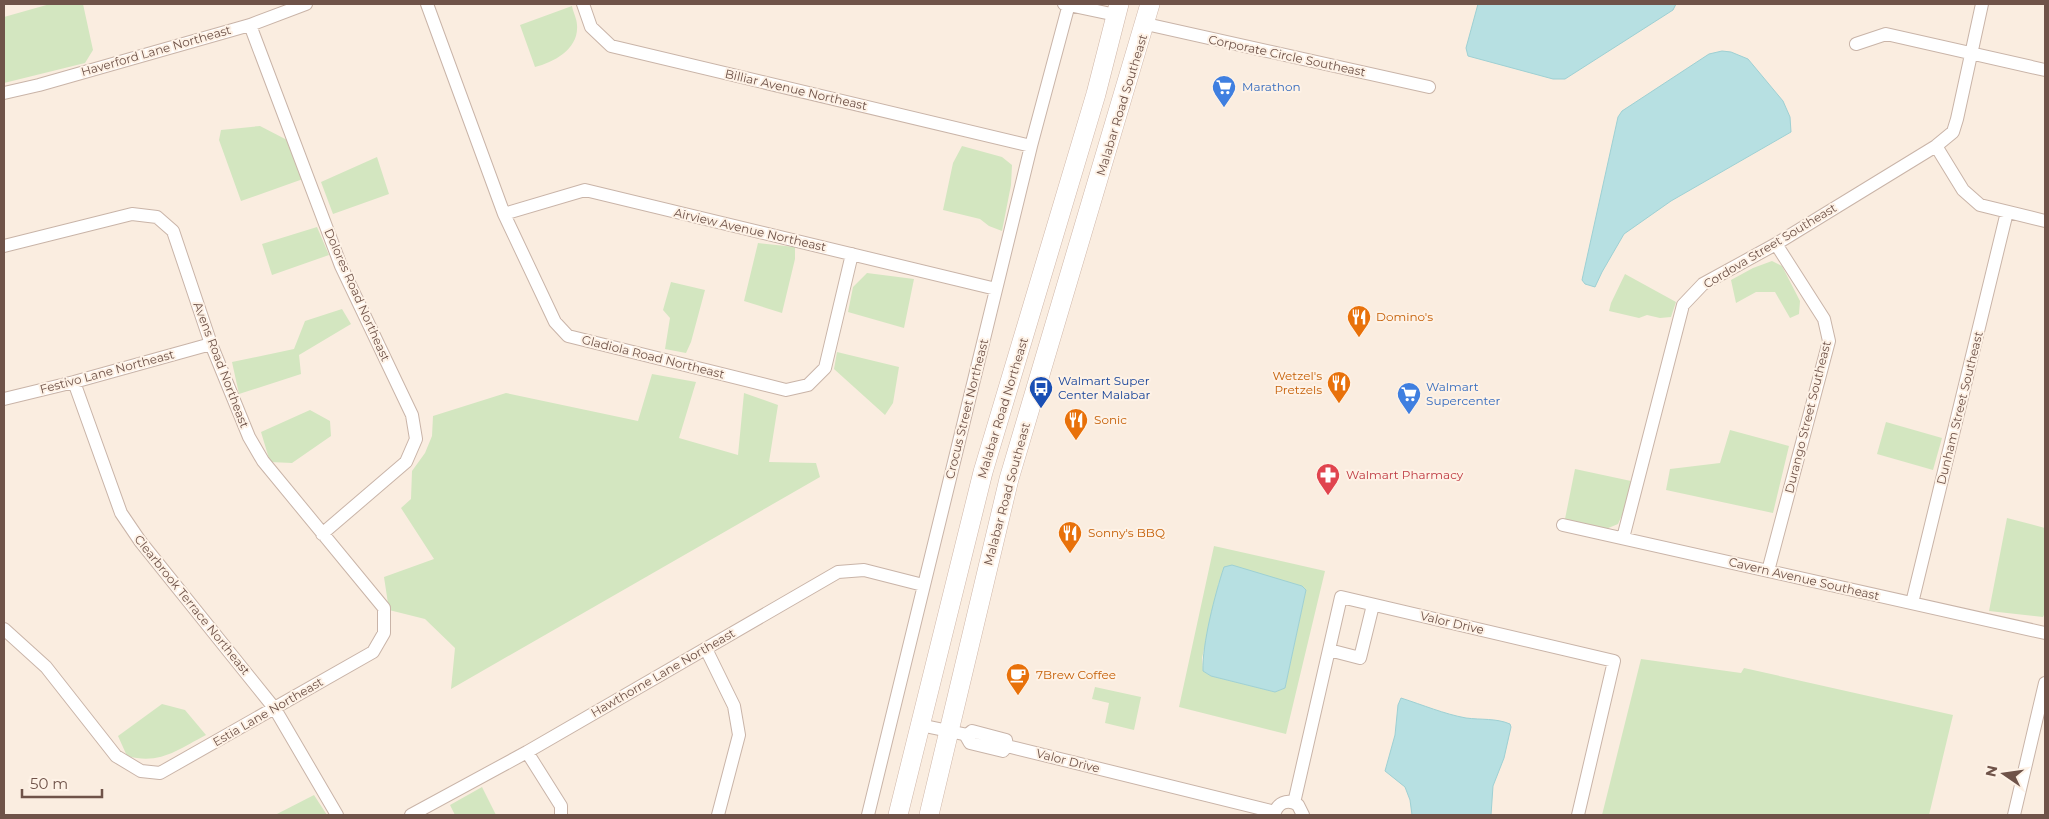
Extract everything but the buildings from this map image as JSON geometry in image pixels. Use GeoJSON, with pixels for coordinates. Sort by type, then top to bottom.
{"type":"FeatureCollection","features":[{"type":"Feature","properties":{"kind":"main road","name":"Malabar Road Southeast"},"geometry":{"type":"LineString","coordinates":[[929,815],[957,734],[1009,479],[1146,24],[1150,4]]}},
{"type":"Feature","properties":{"kind":"main road","name":"Malabar Road Northeast"},"geometry":{"type":"LineString","coordinates":[[898,815],[983,472],[1100,81],[1118,10]]}},
{"type":"Feature","properties":{"kind":"main road"},"geometry":{"type":"LineString","coordinates":[[1100,81],[1106,108],[1115,128]]}},
{"type":"Feature","properties":{"kind":"street","name":"Haverford Lane Northeast"},"geometry":{"type":"LineString","coordinates":[[4,93],[40,85],[250,25],[306,4]]}},
{"type":"Feature","properties":{"kind":"street","name":"Gladiola Road Northeast"},"geometry":{"type":"LineString","coordinates":[[426,4],[504,214],[555,322],[568,336],[786,390],[808,385],[825,368],[852,254]]}},
{"type":"Feature","properties":{"kind":"street","name":"Billiar Avenue Northeast"},"geometry":{"type":"LineString","coordinates":[[583,4],[591,27],[611,46],[1031,146]]}},
{"type":"Feature","properties":{"kind":"street","name":"Crocus Street Northeast"},"geometry":{"type":"LineString","coordinates":[[868,815],[1067,4]]}},
{"type":"Feature","properties":{"kind":"street"},"geometry":{"type":"LineString","coordinates":[[1067,4],[1118,10]]}},
{"type":"Feature","properties":{"kind":"street","name":"Cordova Street Southeast"},"geometry":{"type":"LineString","coordinates":[[1623,538],[1683,305],[1703,284],[1776,244],[1936,146],[1953,132],[1982,4]]}},
{"type":"Feature","properties":{"kind":"street","name":"Corporate Circle Southeast"},"geometry":{"type":"LineString","coordinates":[[1146,24],[1429,87]]}},
{"type":"Feature","properties":{"kind":"street","name":"Dolores Road Northeast"},"geometry":{"type":"LineString","coordinates":[[250,25],[342,266],[412,415],[416,438],[406,462],[322,534]]}},
{"type":"Feature","properties":{"kind":"street"},"geometry":{"type":"LineString","coordinates":[[1856,44],[1886,34],[2045,70]]}},
{"type":"Feature","properties":{"kind":"street"},"geometry":{"type":"LineString","coordinates":[[1936,146],[1963,190],[1980,205],[2045,221]]}},
{"type":"Feature","properties":{"kind":"street","name":"Airview Avenue Northeast"},"geometry":{"type":"LineString","coordinates":[[504,214],[585,190],[996,289]]}},
{"type":"Feature","properties":{"kind":"street","name":"Dunham Street Southeast"},"geometry":{"type":"LineString","coordinates":[[1912,603],[2007,212]]}},
{"type":"Feature","properties":{"kind":"street","name":"Avens Road Northeast"},"geometry":{"type":"LineString","coordinates":[[4,246],[132,214],[157,217],[173,231],[211,344],[249,437],[258,453],[384,608],[384,633]]}},
{"type":"Feature","properties":{"kind":"street","name":"Durango Street Southeast"},"geometry":{"type":"LineString","coordinates":[[1768,571],[1829,340],[1824,318],[1776,244]]}},
{"type":"Feature","properties":{"kind":"street","name":"Festivo Lane Northeast"},"geometry":{"type":"LineString","coordinates":[[4,399],[74,382],[211,344]]}},
{"type":"Feature","properties":{"kind":"street","name":"Clearbrook Terrace Northeast"},"geometry":{"type":"LineString","coordinates":[[74,382],[121,513],[140,541],[275,708],[337,815]]}},
{"type":"Feature","properties":{"kind":"street","name":"Cavern Avenue Southeast"},"geometry":{"type":"LineString","coordinates":[[1563,525],[2045,633]]}},
{"type":"Feature","properties":{"kind":"street","name":"Hawthorne Lane Northeast"},"geometry":{"type":"LineString","coordinates":[[411,815],[527,752],[838,572],[864,570],[923,585]]}},
{"type":"Feature","properties":{"kind":"street","name":"Valor Drive"},"geometry":{"type":"LineString","coordinates":[[920,724],[957,734],[972,731],[1006,740],[1007,746],[1274,814],[1277,808],[1285,802],[1294,803],[1341,598],[1614,661],[1578,815]]}},
{"type":"Feature","properties":{"kind":"street"},"geometry":{"type":"LineString","coordinates":[[1329,650],[1360,658],[1373,605]]}},
{"type":"Feature","properties":{"kind":"street","name":"Estia Lane Northeast"},"geometry":{"type":"LineString","coordinates":[[4,629],[46,667],[116,756],[141,771],[160,773],[373,652],[384,633]]}},
{"type":"Feature","properties":{"kind":"street"},"geometry":{"type":"LineString","coordinates":[[706,649],[734,706],[739,735],[718,815]]}},
{"type":"Feature","properties":{"kind":"street"},"geometry":{"type":"LineString","coordinates":[[2014,815],[2045,683]]}},
{"type":"Feature","properties":{"kind":"street"},"geometry":{"type":"LineString","coordinates":[[527,752],[561,806],[561,815]]}},
{"type":"Feature","properties":{"kind":"street"},"geometry":{"type":"LineString","coordinates":[[1294,803],[1301,808],[1303,815]]}},
{"type":"Feature","properties":{"kind":"green space"},"geometry":{"type":"Polygon","coordinates":[[[50,4],[83,4],[93,50],[85,63],[4,83],[4,17],[50,4]]]}},
{"type":"Feature","properties":{"kind":"green space"},"geometry":{"type":"Polygon","coordinates":[[[572,6],[577,33],[570,48],[550,62],[535,67],[520,25],[572,6]]]}},
{"type":"Feature","properties":{"kind":"green space"},"geometry":{"type":"Polygon","coordinates":[[[260,126],[289,141],[303,179],[241,201],[219,140],[221,130],[260,126]]]}},
{"type":"Feature","properties":{"kind":"green space"},"geometry":{"type":"Polygon","coordinates":[[[962,146],[1002,157],[1012,165],[1011,185],[1002,231],[989,226],[980,219],[943,210],[953,163],[962,146]]]}},
{"type":"Feature","properties":{"kind":"green space"},"geometry":{"type":"Polygon","coordinates":[[[377,157],[389,194],[333,214],[321,182],[377,157]]]}},
{"type":"Feature","properties":{"kind":"green space"},"geometry":{"type":"Polygon","coordinates":[[[317,227],[329,255],[272,275],[262,244],[317,227]]]}},
{"type":"Feature","properties":{"kind":"green space"},"geometry":{"type":"Polygon","coordinates":[[[758,243],[795,247],[795,259],[782,313],[744,301],[758,243]]]}},
{"type":"Feature","properties":{"kind":"green space"},"geometry":{"type":"Polygon","coordinates":[[[1772,261],[1782,266],[1800,301],[1799,314],[1790,318],[1775,292],[1756,292],[1736,303],[1731,280],[1753,268],[1772,261]]]}},
{"type":"Feature","properties":{"kind":"green space"},"geometry":{"type":"Polygon","coordinates":[[[867,273],[914,279],[904,328],[848,312],[853,287],[867,273]]]}},
{"type":"Feature","properties":{"kind":"green space"},"geometry":{"type":"Polygon","coordinates":[[[1625,274],[1676,302],[1671,317],[1660,318],[1647,315],[1639,318],[1609,311],[1625,274]]]}},
{"type":"Feature","properties":{"kind":"green space"},"geometry":{"type":"Polygon","coordinates":[[[671,282],[705,290],[691,342],[686,353],[665,349],[670,318],[663,310],[671,282]]]}},
{"type":"Feature","properties":{"kind":"green space"},"geometry":{"type":"Polygon","coordinates":[[[342,309],[351,324],[299,355],[301,374],[239,394],[232,362],[294,349],[305,321],[342,309]]]}},
{"type":"Feature","properties":{"kind":"green space"},"geometry":{"type":"Polygon","coordinates":[[[837,352],[899,367],[893,403],[885,415],[834,369],[837,352]]]}},
{"type":"Feature","properties":{"kind":"green space"},"geometry":{"type":"Polygon","coordinates":[[[652,374],[696,382],[679,438],[738,455],[744,393],[778,405],[769,462],[816,463],[820,477],[451,689],[455,648],[425,619],[389,610],[384,577],[434,559],[401,508],[411,499],[412,471],[425,453],[432,436],[433,416],[506,393],[638,421],[652,374]]]}},
{"type":"Feature","properties":{"kind":"green space"},"geometry":{"type":"Polygon","coordinates":[[[310,410],[330,421],[331,436],[292,463],[270,462],[261,432],[310,410]]]}},
{"type":"Feature","properties":{"kind":"green space"},"geometry":{"type":"Polygon","coordinates":[[[1886,422],[1942,438],[1933,470],[1877,454],[1886,422]]]}},
{"type":"Feature","properties":{"kind":"green space"},"geometry":{"type":"Polygon","coordinates":[[[1730,430],[1789,446],[1773,513],[1666,490],[1670,469],[1720,463],[1730,430]]]}},
{"type":"Feature","properties":{"kind":"green space"},"geometry":{"type":"Polygon","coordinates":[[[1575,469],[1631,481],[1626,506],[1618,524],[1606,529],[1565,519],[1575,469]]]}},
{"type":"Feature","properties":{"kind":"green space"},"geometry":{"type":"Polygon","coordinates":[[[2007,518],[2045,528],[2045,613],[2043,617],[1989,611],[2007,518]]]}},
{"type":"Feature","properties":{"kind":"green space"},"geometry":{"type":"Polygon","coordinates":[[[1214,546],[1325,571],[1286,734],[1179,707],[1214,546]],[[1219,582],[1202,658],[1203,671],[1211,676],[1275,692],[1285,688],[1306,590],[1219,582]]]}},
{"type":"Feature","properties":{"kind":"green space"},"geometry":{"type":"Polygon","coordinates":[[[1641,659],[1741,673],[1744,668],[1953,715],[1929,815],[1602,815],[1641,659]]]}},
{"type":"Feature","properties":{"kind":"green space"},"geometry":{"type":"Polygon","coordinates":[[[1095,687],[1141,697],[1134,730],[1105,723],[1109,703],[1092,699],[1095,687]]]}},
{"type":"Feature","properties":{"kind":"green space"},"geometry":{"type":"Polygon","coordinates":[[[162,704],[185,710],[206,735],[177,751],[159,757],[149,759],[127,756],[118,736],[162,704]]]}},
{"type":"Feature","properties":{"kind":"green space"},"geometry":{"type":"Polygon","coordinates":[[[482,787],[496,815],[455,815],[450,805],[482,787]]]}},
{"type":"Feature","properties":{"kind":"green space"},"geometry":{"type":"Polygon","coordinates":[[[314,795],[327,815],[275,815],[314,795]]]}},
{"type":"Feature","properties":{"kind":"water"},"geometry":{"type":"Polygon","coordinates":[[[1478,4],[1676,4],[1673,10],[1565,79],[1553,79],[1468,56],[1466,48],[1478,4]]]}},
{"type":"Feature","properties":{"kind":"water"},"geometry":{"type":"Polygon","coordinates":[[[1722,51],[1731,52],[1748,59],[1783,101],[1790,117],[1791,132],[1671,201],[1624,234],[1595,287],[1585,284],[1582,280],[1618,117],[1622,111],[1709,54],[1722,51]]]}},
{"type":"Feature","properties":{"kind":"water"},"geometry":{"type":"Polygon","coordinates":[[[1232,565],[1302,586],[1306,590],[1285,688],[1275,692],[1211,676],[1203,671],[1207,633],[1217,591],[1224,567],[1232,565]]]}},
{"type":"Feature","properties":{"kind":"water"},"geometry":{"type":"Polygon","coordinates":[[[1401,698],[1458,716],[1494,720],[1510,724],[1511,727],[1504,758],[1493,786],[1491,815],[1412,815],[1410,800],[1405,787],[1385,771],[1395,735],[1398,705],[1401,698]]]}},
{"type":"Feature","properties":{"kind":"place","name":"Marathon"},"geometry":{"type":"Point","coordinates":[1224,108]}},
{"type":"Feature","properties":{"kind":"place","name":"Domino's"},"geometry":{"type":"Point","coordinates":[1359,338]}},
{"type":"Feature","properties":{"kind":"place","name":"Wetzel's Pretzels"},"geometry":{"type":"Point","coordinates":[1339,404]}},
{"type":"Feature","properties":{"kind":"place","name":"Walmart Super Center Malabar"},"geometry":{"type":"Point","coordinates":[1041,409]}},
{"type":"Feature","properties":{"kind":"place","name":"Walmart Supercenter"},"geometry":{"type":"Point","coordinates":[1409,415]}},
{"type":"Feature","properties":{"kind":"place","name":"Sonic"},"geometry":{"type":"Point","coordinates":[1076,441]}},
{"type":"Feature","properties":{"kind":"place","name":"Walmart Pharmacy"},"geometry":{"type":"Point","coordinates":[1328,496]}},
{"type":"Feature","properties":{"kind":"place","name":"Sonny's BBQ"},"geometry":{"type":"Point","coordinates":[1070,554]}},
{"type":"Feature","properties":{"kind":"place","name":"7Brew Coffee"},"geometry":{"type":"Point","coordinates":[1018,696]}}]}
